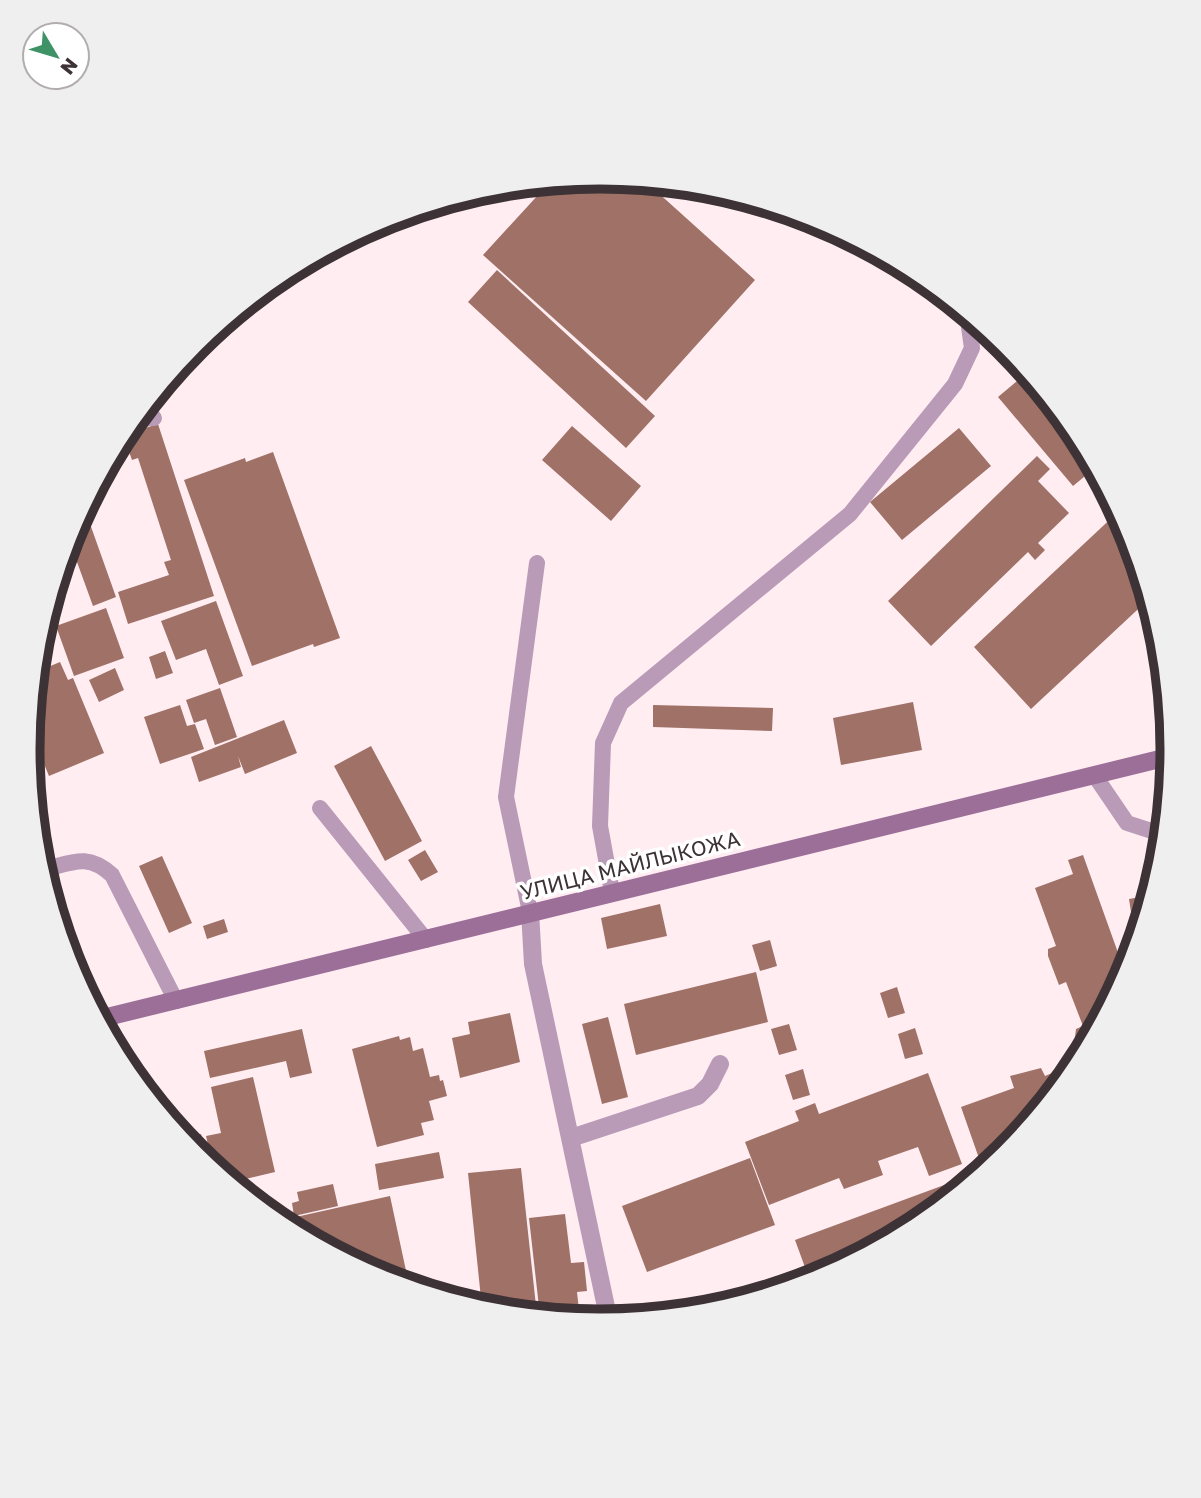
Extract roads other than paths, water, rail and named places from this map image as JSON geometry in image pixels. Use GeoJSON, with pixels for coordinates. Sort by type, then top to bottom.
{"type":"FeatureCollection","features":[{"type":"Feature","properties":{"kind":"street","name":"УЛИЦА МАЙЛЫКОЖА"},"geometry":{"type":"LineString","coordinates":[[109,1017],[1161,759]]}},
{"type":"Feature","properties":{"kind":"street"},"geometry":{"type":"LineString","coordinates":[[530,912],[533,964],[606,1309]]}},
{"type":"Feature","properties":{"kind":"street"},"geometry":{"type":"LineString","coordinates":[[571,1138],[698,1096],[710,1084],[720,1064]]}},
{"type":"Feature","properties":{"kind":"lane"},"geometry":{"type":"LineString","coordinates":[[612,892],[600,826],[603,743],[621,704],[850,514],[955,384],[972,348],[969,327]]}},
{"type":"Feature","properties":{"kind":"lane"},"geometry":{"type":"LineString","coordinates":[[149,418],[154,418]]}},
{"type":"Feature","properties":{"kind":"lane"},"geometry":{"type":"LineString","coordinates":[[530,912],[506,797],[537,563]]}},
{"type":"Feature","properties":{"kind":"lane"},"geometry":{"type":"LineString","coordinates":[[1095,776],[1127,824],[1154,832]]}},
{"type":"Feature","properties":{"kind":"lane"},"geometry":{"type":"LineString","coordinates":[[320,808],[426,940]]}},
{"type":"Feature","properties":{"kind":"lane"},"geometry":{"type":"LineString","coordinates":[[53,867],[86,860],[98,862],[112,875],[176,1001]]}}]}
